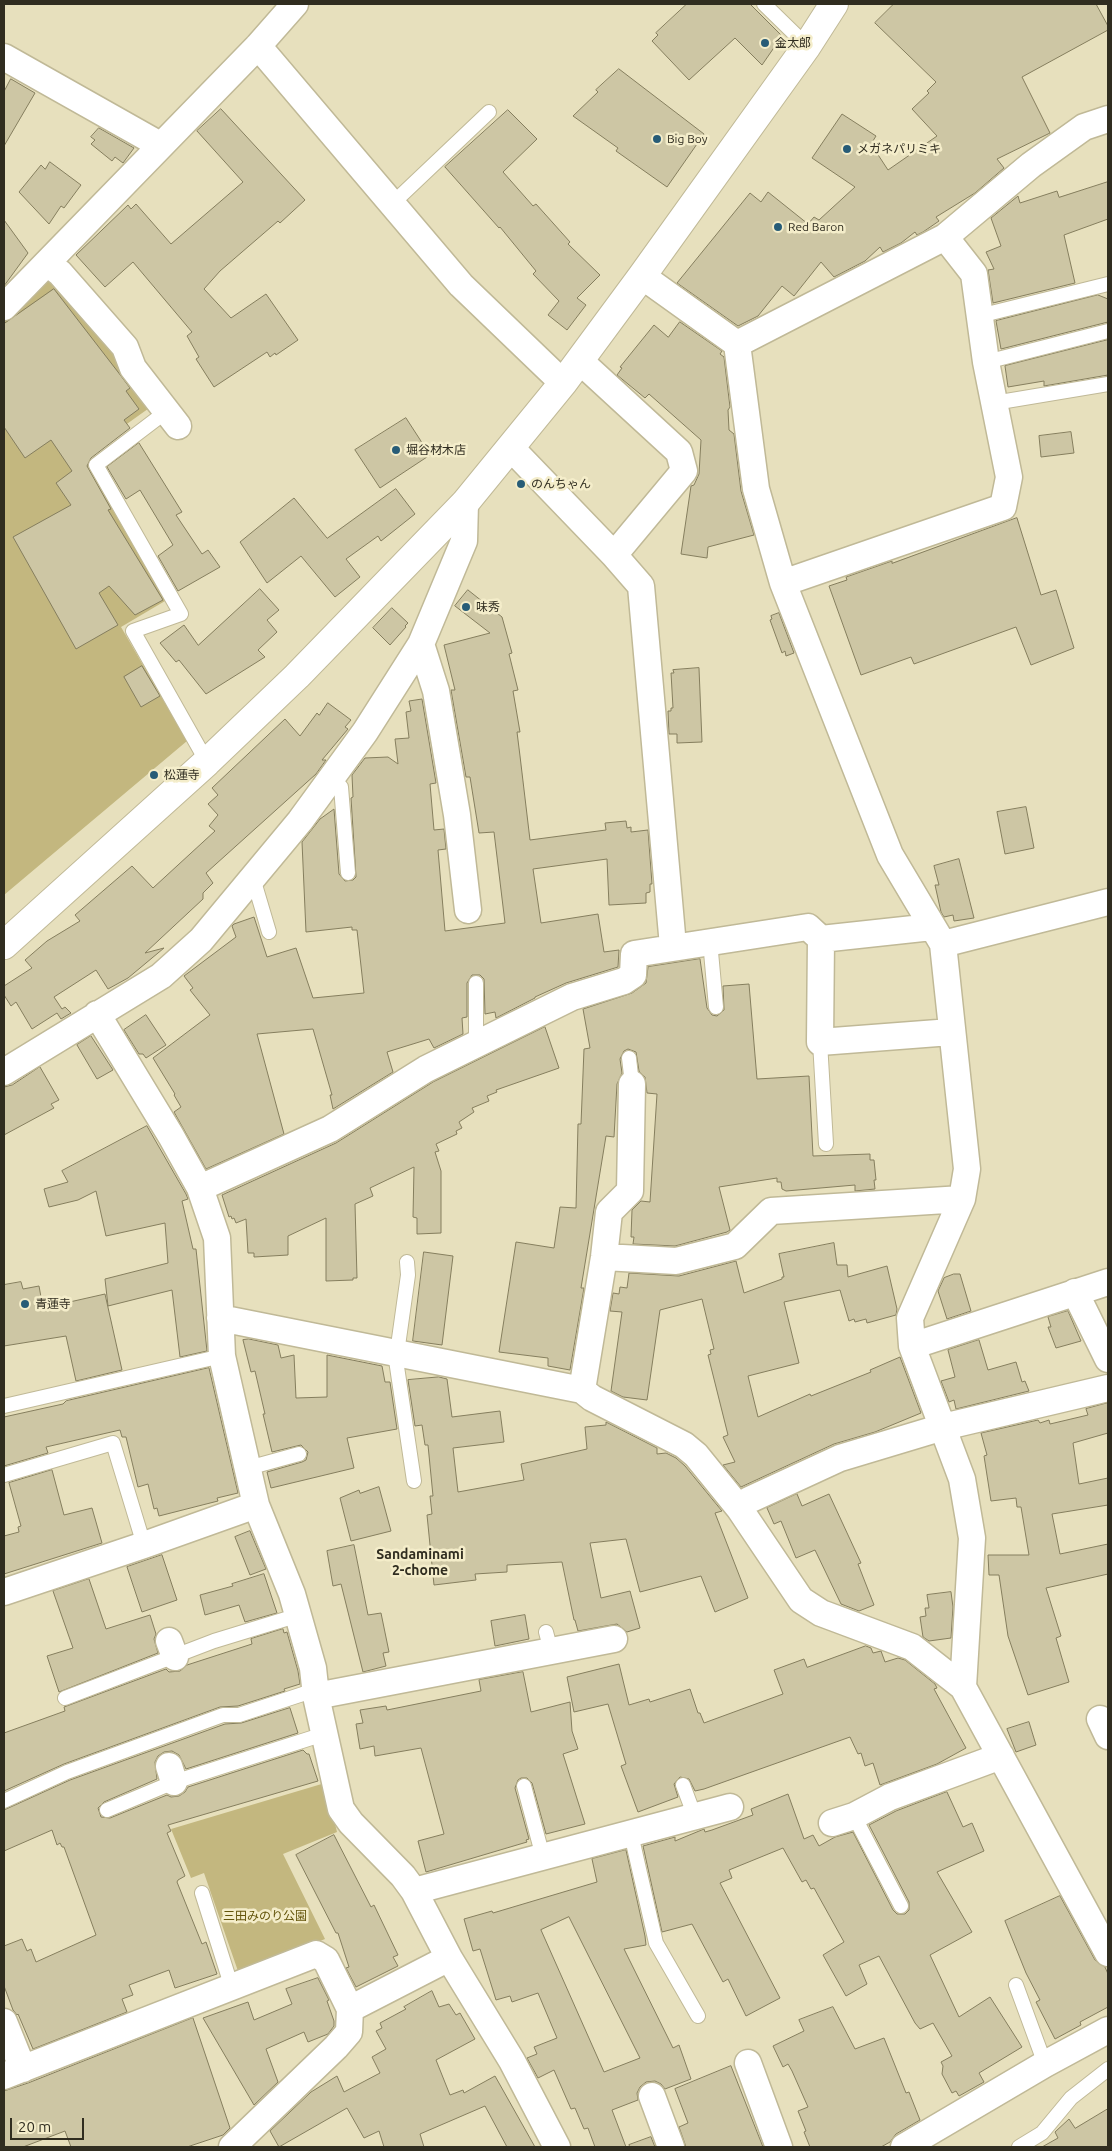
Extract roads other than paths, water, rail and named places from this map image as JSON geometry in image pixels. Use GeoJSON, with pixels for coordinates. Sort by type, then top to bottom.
{"type":"FeatureCollection","features":[{"type":"Feature","properties":{"kind":"street"},"geometry":{"type":"LineString","coordinates":[[7,297],[47,264],[258,46],[295,4]]}},
{"type":"Feature","properties":{"kind":"street"},"geometry":{"type":"LineString","coordinates":[[4,945],[207,762],[297,676],[465,503],[563,383],[807,46],[834,4]]}},
{"type":"Feature","properties":{"kind":"street"},"geometry":{"type":"LineString","coordinates":[[258,46],[461,285],[563,383]]}},
{"type":"Feature","properties":{"kind":"street"},"geometry":{"type":"LineString","coordinates":[[4,57],[160,146]]}},
{"type":"Feature","properties":{"kind":"street"},"geometry":{"type":"LineString","coordinates":[[737,344],[945,237],[1030,165],[1084,127],[1108,119]]}},
{"type":"Feature","properties":{"kind":"street"},"geometry":{"type":"LineString","coordinates":[[783,583],[1003,507],[1008,477],[986,362],[974,274],[945,237]]}},
{"type":"Feature","properties":{"kind":"street"},"geometry":{"type":"LineString","coordinates":[[47,264],[60,273],[125,347],[133,368],[172,419]]}},
{"type":"Feature","properties":{"kind":"street"},"geometry":{"type":"LineString","coordinates":[[642,276],[737,344],[756,489],[783,583],[886,847],[937,935],[951,1032],[967,1169],[962,1199],[910,1318],[912,1346],[962,1479],[972,1538],[963,1687]]}},
{"type":"Feature","properties":{"kind":"street"},"geometry":{"type":"LineString","coordinates":[[580,360],[679,452],[684,471],[614,555]]}},
{"type":"Feature","properties":{"kind":"street"},"geometry":{"type":"LineString","coordinates":[[511,448],[614,555],[641,586],[673,946]]}},
{"type":"Feature","properties":{"kind":"street"},"geometry":{"type":"LineString","coordinates":[[4,1072],[161,976],[201,940],[300,821],[365,732],[421,644],[464,541],[465,503]]}},
{"type":"Feature","properties":{"kind":"street"},"geometry":{"type":"LineString","coordinates":[[421,644],[436,691],[457,815],[468,910]]}},
{"type":"Feature","properties":{"kind":"street"},"geometry":{"type":"LineString","coordinates":[[200,1188],[330,1129],[426,1069],[572,997],[624,981],[633,976],[634,954],[673,946],[808,927],[822,939],[937,935],[1108,902]]}},
{"type":"Feature","properties":{"kind":"street"},"geometry":{"type":"LineString","coordinates":[[822,939],[820,1042],[951,1032]]}},
{"type":"Feature","properties":{"kind":"street"},"geometry":{"type":"LineString","coordinates":[[98,1014],[200,1188],[217,1238],[222,1356],[256,1505],[292,1594],[313,1668],[315,1693],[341,1809],[351,1823],[403,1876],[414,1891],[450,1958],[512,2061],[557,2147]]}},
{"type":"Feature","properties":{"kind":"street"},"geometry":{"type":"LineString","coordinates":[[582,1390],[604,1257],[609,1212],[606,1207],[630,1191],[626,1116],[632,1084]]}},
{"type":"Feature","properties":{"kind":"street"},"geometry":{"type":"LineString","coordinates":[[604,1257],[676,1261],[688,1247],[735,1246],[771,1211],[962,1199]]}},
{"type":"Feature","properties":{"kind":"street"},"geometry":{"type":"LineString","coordinates":[[912,1346],[1108,1282]]}},
{"type":"Feature","properties":{"kind":"street"},"geometry":{"type":"LineString","coordinates":[[1075,1292],[1108,1359]]}},
{"type":"Feature","properties":{"kind":"street"},"geometry":{"type":"LineString","coordinates":[[220,1318],[582,1390],[592,1398],[684,1445],[696,1454],[739,1508],[801,1600],[821,1613],[912,1646],[963,1687],[1108,1953]]}},
{"type":"Feature","properties":{"kind":"street"},"geometry":{"type":"LineString","coordinates":[[739,1508],[749,1500],[840,1458],[943,1427],[1108,1388]]}},
{"type":"Feature","properties":{"kind":"street"},"geometry":{"type":"LineString","coordinates":[[4,1592],[256,1505]]}},
{"type":"Feature","properties":{"kind":"street"},"geometry":{"type":"LineString","coordinates":[[315,1693],[447,1679],[549,1641],[614,1638]]}},
{"type":"Feature","properties":{"kind":"street"},"geometry":{"type":"LineString","coordinates":[[843,1819],[890,1797],[1001,1756]]}},
{"type":"Feature","properties":{"kind":"street"},"geometry":{"type":"LineString","coordinates":[[414,1891],[730,1807]]}},
{"type":"Feature","properties":{"kind":"street"},"geometry":{"type":"LineString","coordinates":[[4,2022],[13,2072],[316,1954],[326,1960],[350,2009],[349,2032],[336,2048],[232,2147]]}},
{"type":"Feature","properties":{"kind":"street"},"geometry":{"type":"LineString","coordinates":[[350,2009],[450,1958]]}},
{"type":"Feature","properties":{"kind":"street"},"geometry":{"type":"LineString","coordinates":[[904,2147],[1045,2064],[1108,2030]]}},
{"type":"Feature","properties":{"kind":"street"},"geometry":{"type":"LineString","coordinates":[[748,2063],[779,2147]]}},
{"type":"Feature","properties":{"kind":"street"},"geometry":{"type":"LineString","coordinates":[[651,2109],[671,2147]]}},
{"type":"Feature","properties":{"kind":"lane"},"geometry":{"type":"LineString","coordinates":[[764,4],[807,46]]}},
{"type":"Feature","properties":{"kind":"lane"},"geometry":{"type":"LineString","coordinates":[[392,204],[489,112]]}},
{"type":"Feature","properties":{"kind":"lane"},"geometry":{"type":"LineString","coordinates":[[979,316],[1108,284]]}},
{"type":"Feature","properties":{"kind":"lane"},"geometry":{"type":"LineString","coordinates":[[986,362],[1108,331]]}},
{"type":"Feature","properties":{"kind":"lane"},"geometry":{"type":"LineString","coordinates":[[994,402],[1108,384]]}},
{"type":"Feature","properties":{"kind":"lane"},"geometry":{"type":"LineString","coordinates":[[172,419],[96,465],[181,614],[133,632],[207,762]]}},
{"type":"Feature","properties":{"kind":"lane"},"geometry":{"type":"LineString","coordinates":[[332,778],[341,787],[348,873]]}},
{"type":"Feature","properties":{"kind":"lane"},"geometry":{"type":"LineString","coordinates":[[253,878],[268,932]]}},
{"type":"Feature","properties":{"kind":"lane"},"geometry":{"type":"LineString","coordinates":[[710,941],[716,1008]]}},
{"type":"Feature","properties":{"kind":"lane"},"geometry":{"type":"LineString","coordinates":[[476,983],[476,1045]]}},
{"type":"Feature","properties":{"kind":"lane"},"geometry":{"type":"LineString","coordinates":[[820,1042],[826,1144]]}},
{"type":"Feature","properties":{"kind":"lane"},"geometry":{"type":"LineString","coordinates":[[629,1058],[632,1084]]}},
{"type":"Feature","properties":{"kind":"lane"},"geometry":{"type":"LineString","coordinates":[[407,1262],[408,1274],[396,1360],[414,1481]]}},
{"type":"Feature","properties":{"kind":"lane"},"geometry":{"type":"LineString","coordinates":[[4,1406],[222,1356]]}},
{"type":"Feature","properties":{"kind":"lane"},"geometry":{"type":"LineString","coordinates":[[4,1475],[113,1443],[144,1545]]}},
{"type":"Feature","properties":{"kind":"lane"},"geometry":{"type":"LineString","coordinates":[[248,1468],[299,1454]]}},
{"type":"Feature","properties":{"kind":"lane"},"geometry":{"type":"LineString","coordinates":[[65,1698],[172,1649],[214,1641],[299,1615]]}},
{"type":"Feature","properties":{"kind":"lane"},"geometry":{"type":"LineString","coordinates":[[4,1801],[67,1772],[223,1715],[239,1715],[315,1693]]}},
{"type":"Feature","properties":{"kind":"lane"},"geometry":{"type":"LineString","coordinates":[[107,1810],[172,1774],[324,1734]]}},
{"type":"Feature","properties":{"kind":"lane"},"geometry":{"type":"LineString","coordinates":[[683,1785],[695,1816]]}},
{"type":"Feature","properties":{"kind":"lane"},"geometry":{"type":"LineString","coordinates":[[524,1786],[543,1857]]}},
{"type":"Feature","properties":{"kind":"lane"},"geometry":{"type":"LineString","coordinates":[[843,1819],[901,1906]]}},
{"type":"Feature","properties":{"kind":"lane"},"geometry":{"type":"LineString","coordinates":[[631,1834],[656,1943],[698,2016]]}},
{"type":"Feature","properties":{"kind":"lane"},"geometry":{"type":"LineString","coordinates":[[202,1893],[232,1988]]}},
{"type":"Feature","properties":{"kind":"lane"},"geometry":{"type":"LineString","coordinates":[[1016,1985],[1045,2064]]}},
{"type":"Feature","properties":{"kind":"lane"},"geometry":{"type":"LineString","coordinates":[[1019,2147],[1042,2133],[1071,2098],[1108,2069]]}},
{"type":"Feature","properties":{"kind":"place","name":"金太郎"},"geometry":{"type":"Point","coordinates":[765,43]}},
{"type":"Feature","properties":{"kind":"place","name":"Big Boy"},"geometry":{"type":"Point","coordinates":[657,139]}},
{"type":"Feature","properties":{"kind":"place","name":"メガネパリミキ"},"geometry":{"type":"Point","coordinates":[847,149]}},
{"type":"Feature","properties":{"kind":"place","name":"Red Baron"},"geometry":{"type":"Point","coordinates":[778,227]}},
{"type":"Feature","properties":{"kind":"place","name":"堀谷材木店"},"geometry":{"type":"Point","coordinates":[396,450]}},
{"type":"Feature","properties":{"kind":"place","name":"のんちゃん"},"geometry":{"type":"Point","coordinates":[521,484]}},
{"type":"Feature","properties":{"kind":"place","name":"味秀"},"geometry":{"type":"Point","coordinates":[466,607]}},
{"type":"Feature","properties":{"kind":"place","name":"松蓮寺"},"geometry":{"type":"Point","coordinates":[154,775]}},
{"type":"Feature","properties":{"kind":"place","name":"青蓮寺"},"geometry":{"type":"Point","coordinates":[25,1304]}},
{"type":"Feature","properties":{"kind":"district","name":"Sandaminami 2-chome"},"geometry":{"type":"Point","coordinates":[420,1562]}},
{"type":"Feature","properties":{"kind":"park label","name":"三田みのり公園"},"geometry":{"type":"Point","coordinates":[265,1916]}}]}
